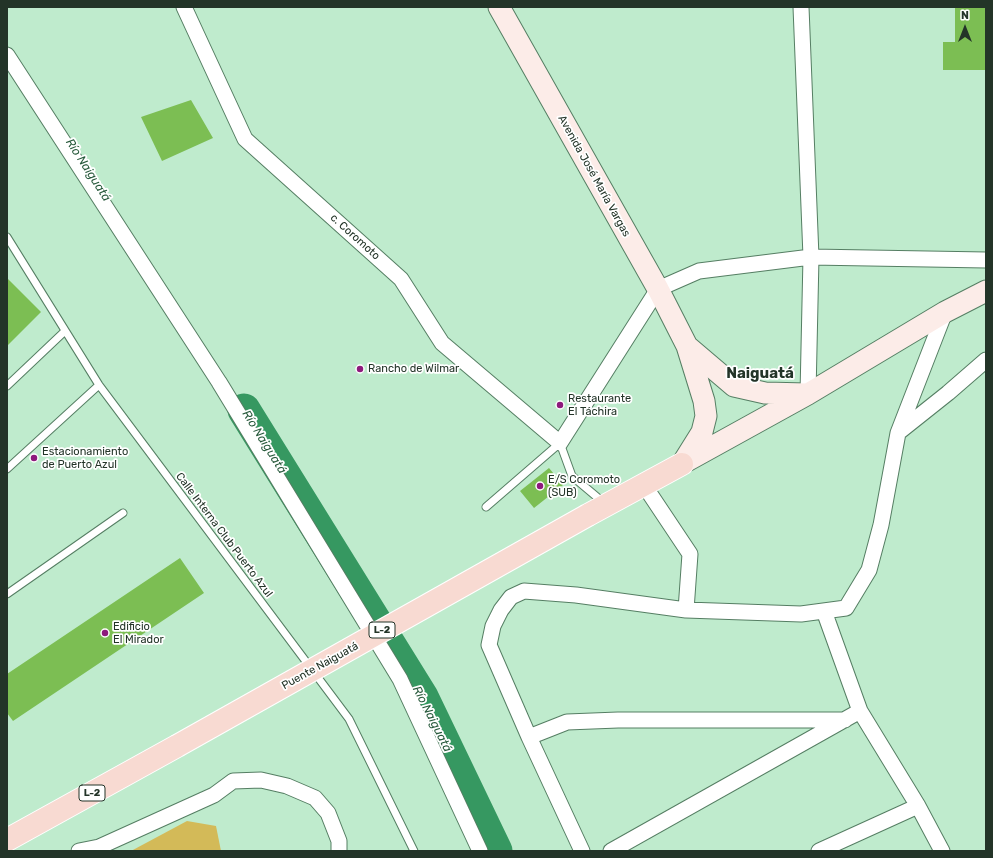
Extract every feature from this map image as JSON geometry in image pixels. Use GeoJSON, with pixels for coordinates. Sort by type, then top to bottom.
{"type":"FeatureCollection","features":[{"type":"Feature","properties":{"kind":"main road","name":"Avenida José María Vargas"},"geometry":{"type":"LineString","coordinates":[[499,7],[658,289],[687,346],[704,401],[706,416],[702,432],[682,464]]}},
{"type":"Feature","properties":{"kind":"main road","name":"L-2"},"geometry":{"type":"LineString","coordinates":[[597,510],[808,394],[945,312],[986,291]]}},
{"type":"Feature","properties":{"kind":"main road","name":"Avenida José María Vargas"},"geometry":{"type":"LineString","coordinates":[[687,346],[734,386],[765,393],[808,394]]}},
{"type":"Feature","properties":{"kind":"main road","name":"Puente Naiguatá"},"geometry":{"type":"LineString","coordinates":[[7,840],[597,510]]}},
{"type":"Feature","properties":{"kind":"street","name":"c. Coromoto"},"geometry":{"type":"LineString","coordinates":[[184,7],[244,139],[401,279],[442,343],[560,443]]}},
{"type":"Feature","properties":{"kind":"street"},"geometry":{"type":"LineString","coordinates":[[801,7],[811,257],[808,394]]}},
{"type":"Feature","properties":{"kind":"street"},"geometry":{"type":"LineString","coordinates":[[7,55],[219,382],[400,679],[480,851]]}},
{"type":"Feature","properties":{"kind":"street"},"geometry":{"type":"LineString","coordinates":[[560,443],[658,289],[699,271],[811,257],[986,260]]}},
{"type":"Feature","properties":{"kind":"street"},"geometry":{"type":"LineString","coordinates":[[582,851],[529,737],[489,645],[494,626],[501,610],[511,597],[524,591],[576,595],[686,610],[801,614],[846,608],[869,570],[881,525],[898,433],[945,312]]}},
{"type":"Feature","properties":{"kind":"street"},"geometry":{"type":"LineString","coordinates":[[898,433],[986,360]]}},
{"type":"Feature","properties":{"kind":"street"},"geometry":{"type":"LineString","coordinates":[[644,485],[690,554],[686,610]]}},
{"type":"Feature","properties":{"kind":"street"},"geometry":{"type":"LineString","coordinates":[[824,611],[860,711],[918,806],[942,851]]}},
{"type":"Feature","properties":{"kind":"street"},"geometry":{"type":"LineString","coordinates":[[611,851],[860,711]]}},
{"type":"Feature","properties":{"kind":"street"},"geometry":{"type":"LineString","coordinates":[[529,737],[567,722],[618,720],[845,720]]}},
{"type":"Feature","properties":{"kind":"street"},"geometry":{"type":"LineString","coordinates":[[79,851],[99,847],[214,795],[234,781],[261,780],[287,786],[315,798],[328,813],[339,841],[339,851]]}},
{"type":"Feature","properties":{"kind":"street"},"geometry":{"type":"LineString","coordinates":[[819,851],[918,806]]}},
{"type":"Feature","properties":{"kind":"lane","name":"Calle Interna Club Puerto Azul"},"geometry":{"type":"LineString","coordinates":[[7,236],[99,385],[349,719],[414,851]]}},
{"type":"Feature","properties":{"kind":"lane"},"geometry":{"type":"LineString","coordinates":[[7,386],[65,331]]}},
{"type":"Feature","properties":{"kind":"lane"},"geometry":{"type":"LineString","coordinates":[[7,469],[99,385]]}},
{"type":"Feature","properties":{"kind":"lane"},"geometry":{"type":"LineString","coordinates":[[486,507],[560,443],[572,476],[597,510]]}},
{"type":"Feature","properties":{"kind":"lane"},"geometry":{"type":"LineString","coordinates":[[7,594],[123,513]]}},
{"type":"Feature","properties":{"kind":"shaded area"},"geometry":{"type":"Polygon","coordinates":[[[187,821],[216,826],[221,851],[131,851],[187,821]]]}},
{"type":"Feature","properties":{"kind":"building"},"geometry":{"type":"Polygon","coordinates":[[[955,7],[986,7],[986,70],[943,70],[943,42],[955,42],[955,7]]]}},
{"type":"Feature","properties":{"kind":"building"},"geometry":{"type":"Polygon","coordinates":[[[191,100],[213,138],[162,161],[141,117],[191,100]]]}},
{"type":"Feature","properties":{"kind":"building"},"geometry":{"type":"Polygon","coordinates":[[[7,278],[41,312],[7,346],[7,278]]]}},
{"type":"Feature","properties":{"kind":"building"},"geometry":{"type":"Polygon","coordinates":[[[549,468],[563,485],[534,508],[520,491],[549,468]]]}},
{"type":"Feature","properties":{"kind":"building","name":"Edificio El Mirador"},"geometry":{"type":"Polygon","coordinates":[[[180,558],[204,593],[13,721],[7,713],[7,674],[180,558]]]}},
{"type":"Feature","properties":{"kind":"waterway","name":"Río Naiguatá"},"geometry":{"type":"LineString","coordinates":[[244,410],[422,697],[496,851]]}},
{"type":"Feature","properties":{"kind":"place","name":"Rancho de Wilmar"},"geometry":{"type":"Point","coordinates":[360,369]}},
{"type":"Feature","properties":{"kind":"place","name":"Restaurante El Táchira"},"geometry":{"type":"Point","coordinates":[560,405]}},
{"type":"Feature","properties":{"kind":"place","name":"Estacionamiento de Puerto Azul"},"geometry":{"type":"Point","coordinates":[34,458]}},
{"type":"Feature","properties":{"kind":"place","name":"E/S Coromoto (SUB)"},"geometry":{"type":"Point","coordinates":[540,486]}},
{"type":"Feature","properties":{"kind":"place","name":"Edificio El Mirador"},"geometry":{"type":"Point","coordinates":[105,633]}},
{"type":"Feature","properties":{"kind":"district","name":"Naiguatá"},"geometry":{"type":"Point","coordinates":[760,374]}}]}
